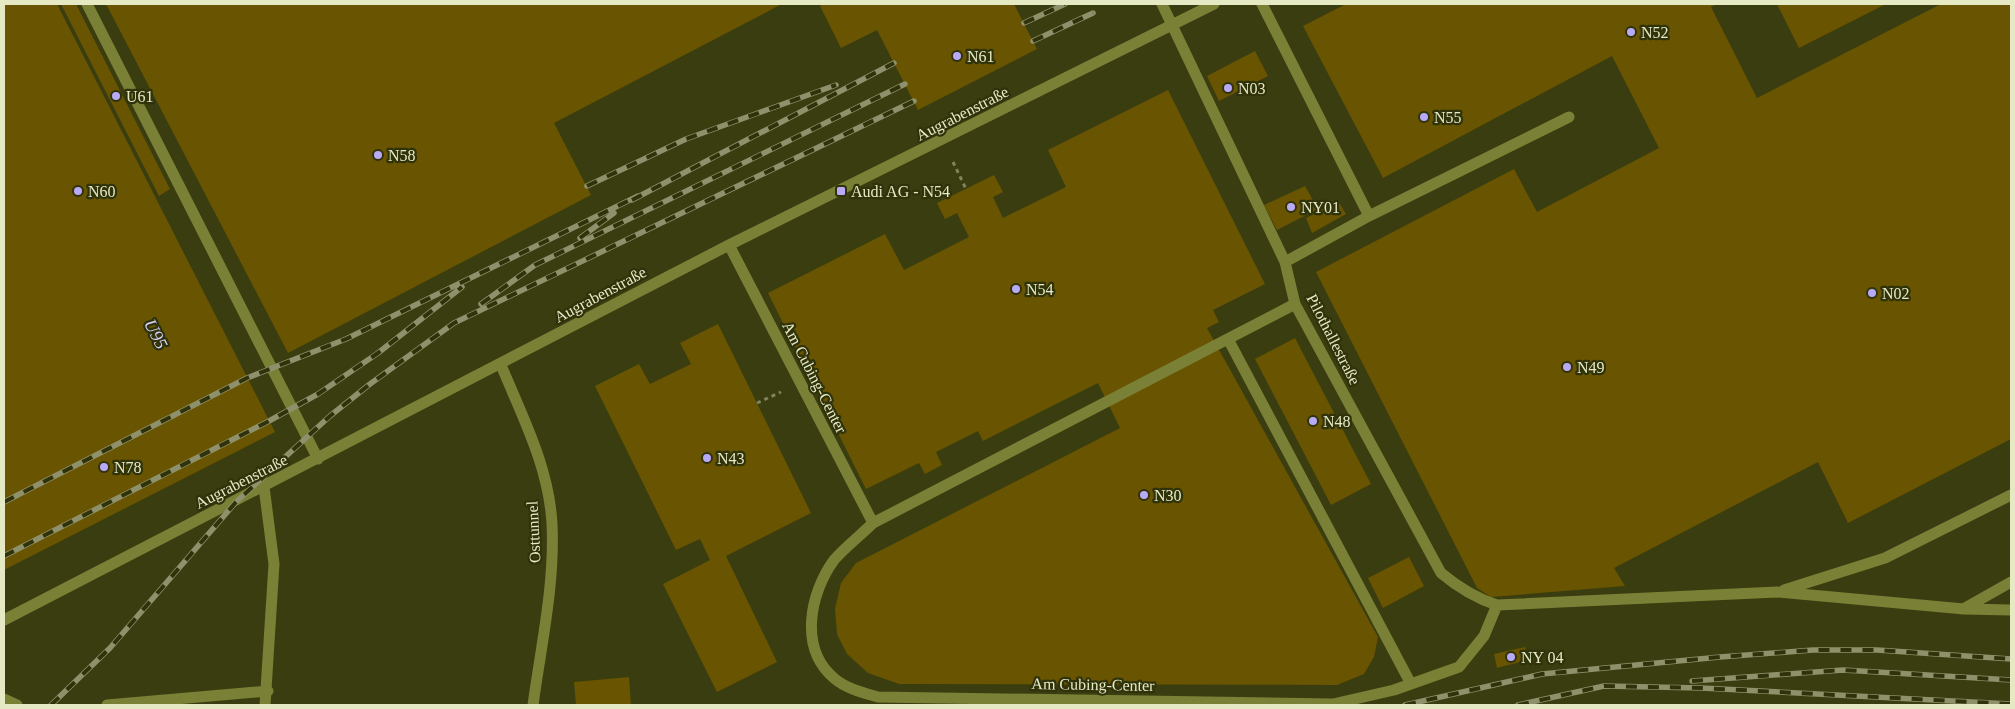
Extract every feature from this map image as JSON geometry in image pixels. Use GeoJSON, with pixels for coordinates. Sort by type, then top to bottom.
{"type":"FeatureCollection","features":[{"type":"Feature","properties":{"kind":"lane"},"geometry":{"type":"LineString","coordinates":[[87,4],[318,459]]}},
{"type":"Feature","properties":{"kind":"lane","name":"Pilothallestraße"},"geometry":{"type":"LineString","coordinates":[[1162,4],[1285,262],[1295,304],[1441,573],[1467,593],[1497,605]]}},
{"type":"Feature","properties":{"kind":"lane","name":"Augrabenstraße"},"geometry":{"type":"LineString","coordinates":[[4,620],[501,365],[729,245],[1214,4]]}},
{"type":"Feature","properties":{"kind":"lane"},"geometry":{"type":"LineString","coordinates":[[1262,4],[1369,216]]}},
{"type":"Feature","properties":{"kind":"lane"},"geometry":{"type":"LineString","coordinates":[[1285,262],[1369,216],[1569,117]]}},
{"type":"Feature","properties":{"kind":"lane","name":"Am Cubing-Center"},"geometry":{"type":"LineString","coordinates":[[729,245],[874,524]]}},
{"type":"Feature","properties":{"kind":"lane","name":"Am Cubing-Center"},"geometry":{"type":"LineString","coordinates":[[1295,304],[874,524],[836,559],[822,579],[814,599],[810,626],[817,652],[824,666],[835,680],[856,690],[878,697],[1332,704],[1411,684],[1459,667],[1484,636],[1497,605]]}},
{"type":"Feature","properties":{"kind":"lane"},"geometry":{"type":"LineString","coordinates":[[1228,339],[1411,684]]}},
{"type":"Feature","properties":{"kind":"lane","name":"Osttunnel"},"geometry":{"type":"LineString","coordinates":[[501,365],[534,440],[552,522],[552,567],[533,705]]}},
{"type":"Feature","properties":{"kind":"lane"},"geometry":{"type":"LineString","coordinates":[[264,487],[274,564],[268,691],[265,705]]}},
{"type":"Feature","properties":{"kind":"lane"},"geometry":{"type":"LineString","coordinates":[[1777,592],[1885,558],[2011,495]]}},
{"type":"Feature","properties":{"kind":"lane"},"geometry":{"type":"LineString","coordinates":[[1964,609],[2011,582]]}},
{"type":"Feature","properties":{"kind":"lane"},"geometry":{"type":"LineString","coordinates":[[1497,605],[1777,592],[1964,609],[2011,610]]}},
{"type":"Feature","properties":{"kind":"lane"},"geometry":{"type":"LineString","coordinates":[[107,705],[268,691]]}},
{"type":"Feature","properties":{"kind":"lane"},"geometry":{"type":"LineString","coordinates":[[4,699],[17,705]]}},
{"type":"Feature","properties":{"kind":"path"},"geometry":{"type":"LineString","coordinates":[[952,162],[966,189]]}},
{"type":"Feature","properties":{"kind":"path"},"geometry":{"type":"LineString","coordinates":[[757,403],[800,383]]}},
{"type":"Feature","properties":{"kind":"shaded area"},"geometry":{"type":"Polygon","coordinates":[[[4,4],[2011,4],[2011,705],[4,705],[4,4]]]}},
{"type":"Feature","properties":{"kind":"building","name":"N60"},"geometry":{"type":"Polygon","coordinates":[[[4,4],[57,4],[275,432],[4,570],[4,4]]]}},
{"type":"Feature","properties":{"kind":"building","name":"U61"},"geometry":{"type":"Polygon","coordinates":[[[61,4],[76,4],[170,189],[159,196],[61,4]]]}},
{"type":"Feature","properties":{"kind":"building","name":"N58"},"geometry":{"type":"Polygon","coordinates":[[[106,4],[782,4],[554,123],[591,195],[288,353],[106,4]]]}},
{"type":"Feature","properties":{"kind":"building","name":"N61"},"geometry":{"type":"Polygon","coordinates":[[[824,4],[1014,4],[1037,49],[918,110],[877,30],[841,48],[820,6],[824,4]]]}},
{"type":"Feature","properties":{"kind":"building"},"geometry":{"type":"Polygon","coordinates":[[[1346,4],[1717,4],[1711,7],[1757,98],[1941,4],[2011,4],[2011,439],[1848,523],[1818,462],[1614,568],[1625,586],[1491,597],[1477,588],[1316,272],[1514,169],[1537,212],[1659,148],[1612,56],[1383,178],[1303,26],[1346,4]]]}},
{"type":"Feature","properties":{"kind":"building"},"geometry":{"type":"Polygon","coordinates":[[[1777,4],[1886,4],[1799,48],[1777,4]]]}},
{"type":"Feature","properties":{"kind":"building","name":"N03"},"geometry":{"type":"Polygon","coordinates":[[[1255,51],[1268,76],[1219,101],[1207,76],[1255,51]]]}},
{"type":"Feature","properties":{"kind":"building"},"geometry":{"type":"Polygon","coordinates":[[[1168,90],[1265,284],[1213,310],[1219,322],[1207,328],[1378,637],[1374,657],[1364,674],[1337,685],[899,684],[868,673],[847,654],[837,634],[835,609],[841,583],[856,563],[1120,428],[1098,383],[983,441],[978,431],[936,452],[942,465],[925,474],[919,463],[866,489],[768,293],[885,234],[904,270],[969,237],[957,213],[945,219],[937,203],[994,175],[1003,192],[993,197],[1003,218],[1066,187],[1048,150],[1168,90]]]}},
{"type":"Feature","properties":{"kind":"building","name":"NY01"},"geometry":{"type":"Polygon","coordinates":[[[1305,186],[1318,209],[1277,230],[1264,205],[1305,186]]]}},
{"type":"Feature","properties":{"kind":"building","name":"NY01"},"geometry":{"type":"Polygon","coordinates":[[[1338,201],[1346,214],[1312,233],[1306,218],[1338,201]]]}},
{"type":"Feature","properties":{"kind":"building","name":"N43"},"geometry":{"type":"Polygon","coordinates":[[[718,324],[811,513],[726,556],[777,662],[717,692],[663,584],[710,560],[700,539],[676,550],[595,386],[639,364],[650,384],[691,364],[680,343],[718,324]]]}},
{"type":"Feature","properties":{"kind":"building","name":"N48"},"geometry":{"type":"Polygon","coordinates":[[[1295,338],[1371,484],[1331,505],[1255,359],[1295,338]]]}},
{"type":"Feature","properties":{"kind":"building"},"geometry":{"type":"Polygon","coordinates":[[[1409,557],[1424,586],[1383,608],[1368,578],[1409,557]]]}},
{"type":"Feature","properties":{"kind":"building","name":"NY 04"},"geometry":{"type":"Polygon","coordinates":[[[1525,647],[1528,660],[1497,668],[1494,654],[1525,647]]]}},
{"type":"Feature","properties":{"kind":"building"},"geometry":{"type":"Polygon","coordinates":[[[629,677],[631,705],[576,705],[574,682],[629,677]]]}},
{"type":"Feature","properties":{"kind":"railway"},"geometry":{"type":"LineString","coordinates":[[1024,23],[1065,4]]}},
{"type":"Feature","properties":{"kind":"railway"},"geometry":{"type":"LineString","coordinates":[[1033,41],[1093,13]]}},
{"type":"Feature","properties":{"kind":"railway"},"geometry":{"type":"LineString","coordinates":[[632,200],[894,63]]}},
{"type":"Feature","properties":{"kind":"railway"},"geometry":{"type":"LineString","coordinates":[[481,304],[535,265],[905,84]]}},
{"type":"Feature","properties":{"kind":"railway"},"geometry":{"type":"LineString","coordinates":[[587,186],[686,139],[836,85]]}},
{"type":"Feature","properties":{"kind":"railway"},"geometry":{"type":"LineString","coordinates":[[51,705],[110,648],[236,502],[330,416],[370,384],[454,323],[914,101]]}},
{"type":"Feature","properties":{"kind":"railway"},"geometry":{"type":"LineString","coordinates":[[4,502],[247,378],[346,339],[638,196]]}},
{"type":"Feature","properties":{"kind":"railway"},"geometry":{"type":"LineString","coordinates":[[580,238],[614,213]]}},
{"type":"Feature","properties":{"kind":"railway"},"geometry":{"type":"LineString","coordinates":[[4,556],[269,421],[318,394],[378,353],[462,287]]}},
{"type":"Feature","properties":{"kind":"railway"},"geometry":{"type":"LineString","coordinates":[[1405,705],[1542,674],[1720,657],[1813,650],[1877,650],[2011,659]]}},
{"type":"Feature","properties":{"kind":"railway"},"geometry":{"type":"LineString","coordinates":[[1692,681],[1843,670],[2011,680]]}},
{"type":"Feature","properties":{"kind":"railway"},"geometry":{"type":"LineString","coordinates":[[1518,705],[1604,686],[1701,688],[2011,704]]}},
{"type":"Feature","properties":{"kind":"place","name":"N52"},"geometry":{"type":"Point","coordinates":[1631,32]}},
{"type":"Feature","properties":{"kind":"place","name":"N61"},"geometry":{"type":"Point","coordinates":[957,56]}},
{"type":"Feature","properties":{"kind":"place","name":"N03"},"geometry":{"type":"Point","coordinates":[1228,88]}},
{"type":"Feature","properties":{"kind":"place","name":"U61"},"geometry":{"type":"Point","coordinates":[116,96]}},
{"type":"Feature","properties":{"kind":"place","name":"N55"},"geometry":{"type":"Point","coordinates":[1424,117]}},
{"type":"Feature","properties":{"kind":"place","name":"N58"},"geometry":{"type":"Point","coordinates":[378,155]}},
{"type":"Feature","properties":{"kind":"place","name":"N60"},"geometry":{"type":"Point","coordinates":[78,191]}},
{"type":"Feature","properties":{"kind":"place","name":"Audi AG - N54"},"geometry":{"type":"Point","coordinates":[841,191]}},
{"type":"Feature","properties":{"kind":"place","name":"NY01"},"geometry":{"type":"Point","coordinates":[1291,207]}},
{"type":"Feature","properties":{"kind":"place","name":"N54"},"geometry":{"type":"Point","coordinates":[1016,289]}},
{"type":"Feature","properties":{"kind":"place","name":"N02"},"geometry":{"type":"Point","coordinates":[1872,293]}},
{"type":"Feature","properties":{"kind":"place","name":"N49"},"geometry":{"type":"Point","coordinates":[1567,367]}},
{"type":"Feature","properties":{"kind":"place","name":"N48"},"geometry":{"type":"Point","coordinates":[1313,421]}},
{"type":"Feature","properties":{"kind":"place","name":"N43"},"geometry":{"type":"Point","coordinates":[707,458]}},
{"type":"Feature","properties":{"kind":"place","name":"N78"},"geometry":{"type":"Point","coordinates":[104,467]}},
{"type":"Feature","properties":{"kind":"place","name":"N30"},"geometry":{"type":"Point","coordinates":[1144,495]}},
{"type":"Feature","properties":{"kind":"place","name":"NY 04"},"geometry":{"type":"Point","coordinates":[1511,657]}},
{"type":"Feature","properties":{"kind":"water label","name":"U95"},"geometry":{"type":"Point","coordinates":[156,334]}}]}
